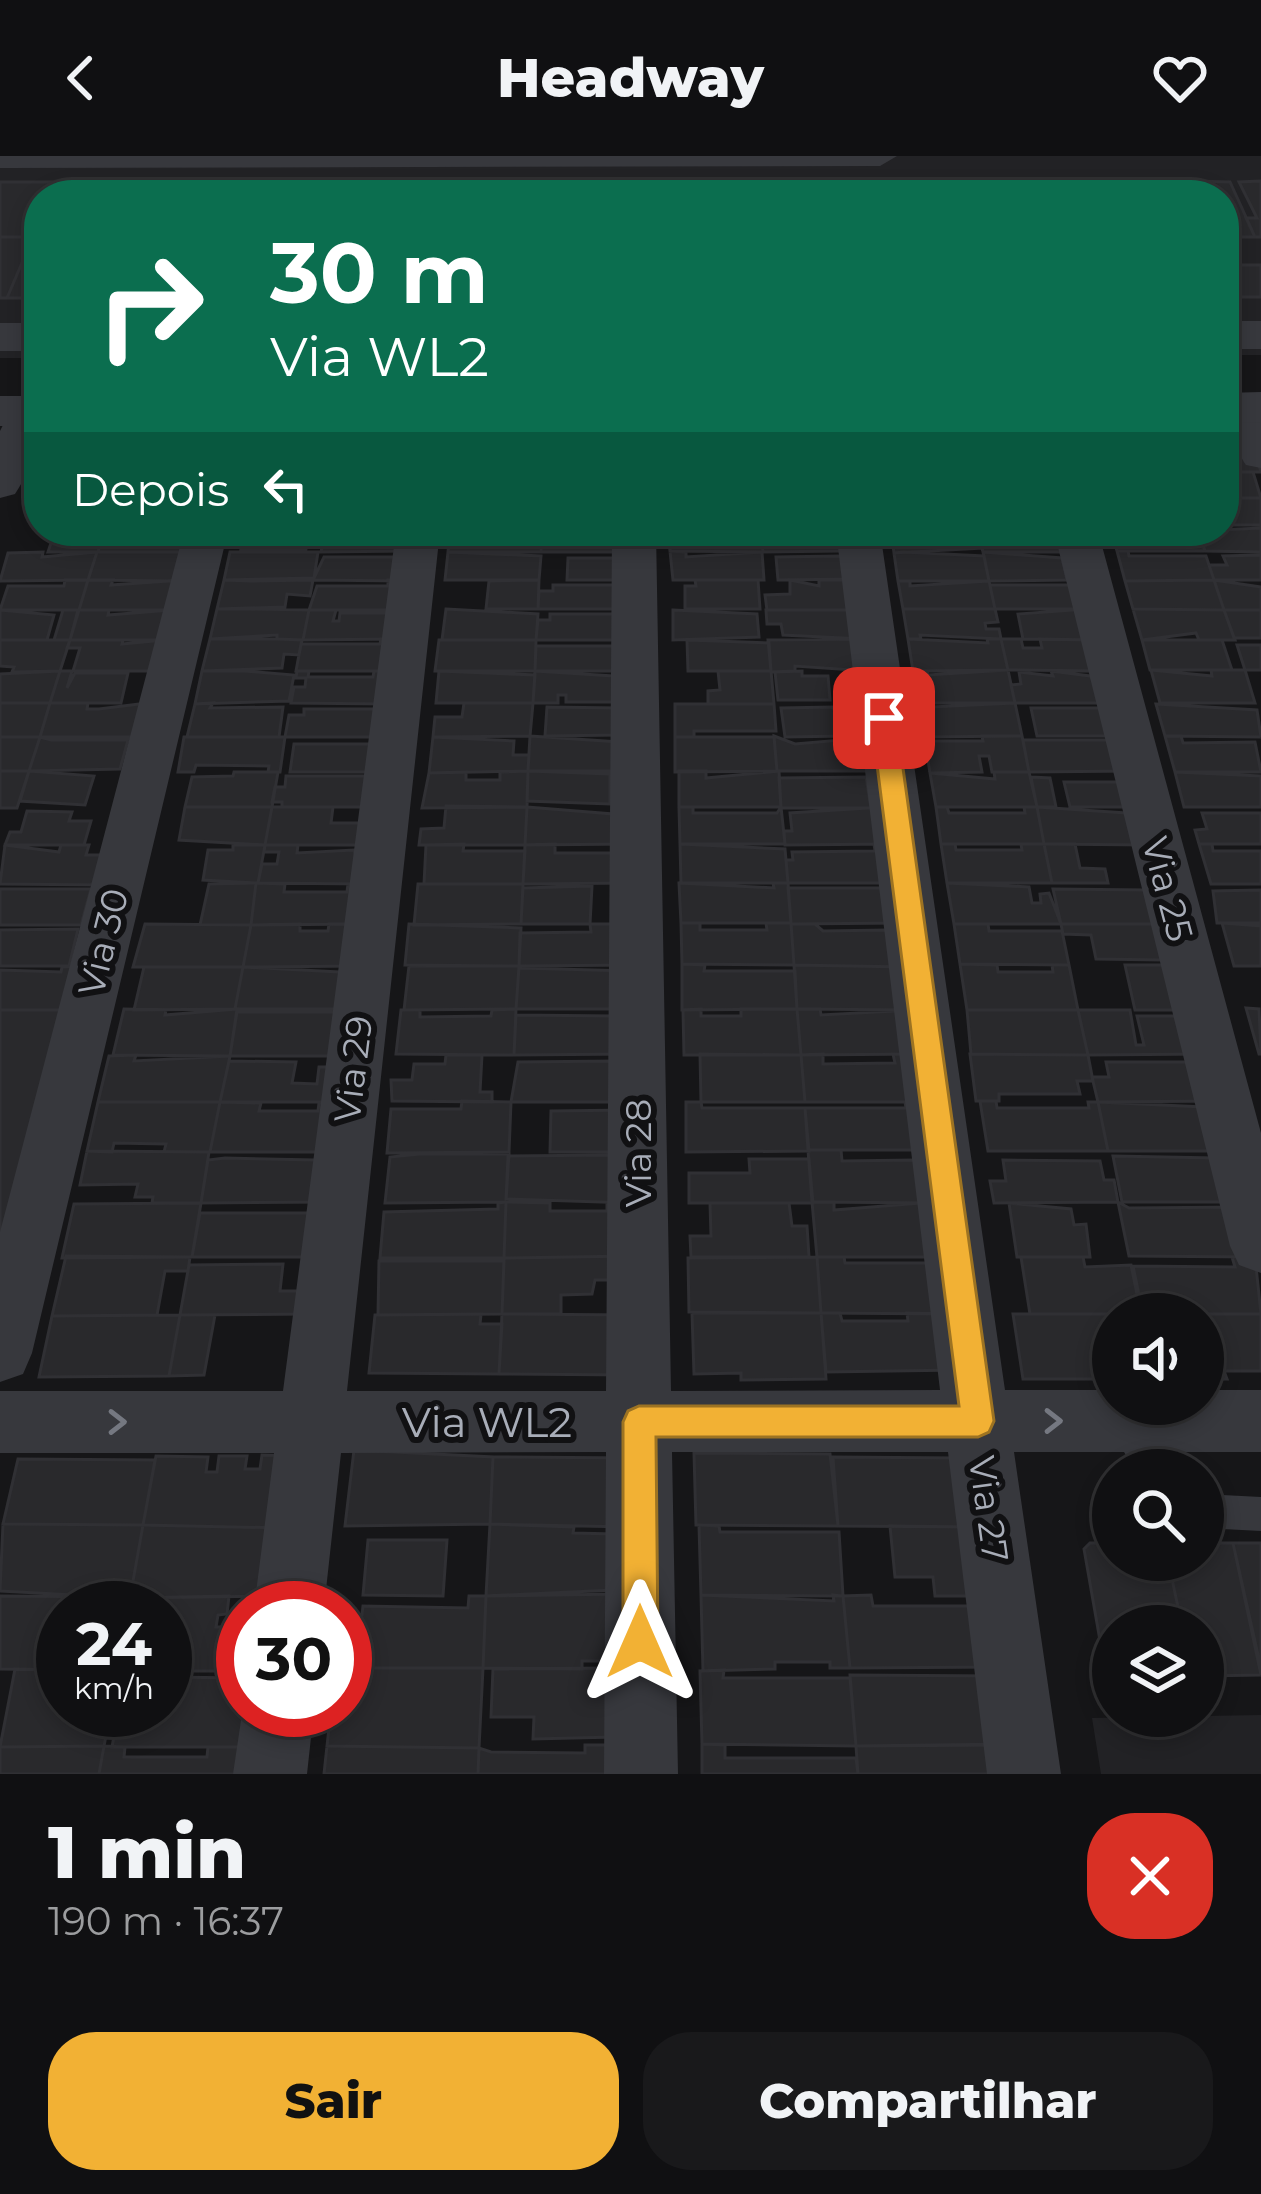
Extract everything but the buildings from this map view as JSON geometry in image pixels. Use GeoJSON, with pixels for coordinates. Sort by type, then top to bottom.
{"type":"FeatureCollection","features":[{"type":"Feature","properties":{"kind":"street"},"geometry":{"type":"LineString","coordinates":[[0,158],[880,156]]}},
{"type":"Feature","properties":{"kind":"street"},"geometry":{"type":"LineString","coordinates":[[1242,407],[1261,456]]}},
{"type":"Feature","properties":{"kind":"street"},"geometry":{"type":"LineString","coordinates":[[0,485],[22,411]]}},
{"type":"Feature","properties":{"kind":"street","name":"Via 30"},"geometry":{"type":"LineString","coordinates":[[0,1353],[202,546]]}},
{"type":"Feature","properties":{"kind":"street","name":"Via 29"},"geometry":{"type":"LineString","coordinates":[[293,1581],[416,546]]}},
{"type":"Feature","properties":{"kind":"street","name":"Via 28"},"geometry":{"type":"LineString","coordinates":[[634,546],[641,1774]]}},
{"type":"Feature","properties":{"kind":"street","name":"Via 27"},"geometry":{"type":"LineString","coordinates":[[860,546],[1024,1774]]}},
{"type":"Feature","properties":{"kind":"street","name":"Via 25"},"geometry":{"type":"LineString","coordinates":[[1080,546],[1261,1246]]}},
{"type":"Feature","properties":{"kind":"street","name":"Via WL2"},"geometry":{"type":"LineString","coordinates":[[0,1422],[978,1421],[1138,1446],[1261,1421]]}},
{"type":"Feature","properties":{"kind":"street"},"geometry":{"type":"LineString","coordinates":[[270,1774],[275,1737]]}},
{"type":"Feature","properties":{"kind":"lane"},"geometry":{"type":"LineString","coordinates":[[1224,1512],[1261,1514]]}},
{"type":"Feature","properties":{"kind":"shaded area"},"geometry":{"type":"Polygon","coordinates":[[[0,156],[1261,156],[1261,355],[1239,355],[1239,180],[24,180],[24,358],[0,358],[0,156]]]}},
{"type":"Feature","properties":{"kind":"shaded area"},"geometry":{"type":"Polygon","coordinates":[[[1261,1715],[1261,1774],[1101,1774],[1095,1737],[1224,1737],[1224,1716],[1261,1715]]]}},
{"type":"Feature","properties":{"kind":"route"},"geometry":{"type":"LineString","coordinates":[[640,1642],[639,1422],[978,1421],[884,718]]}}]}
